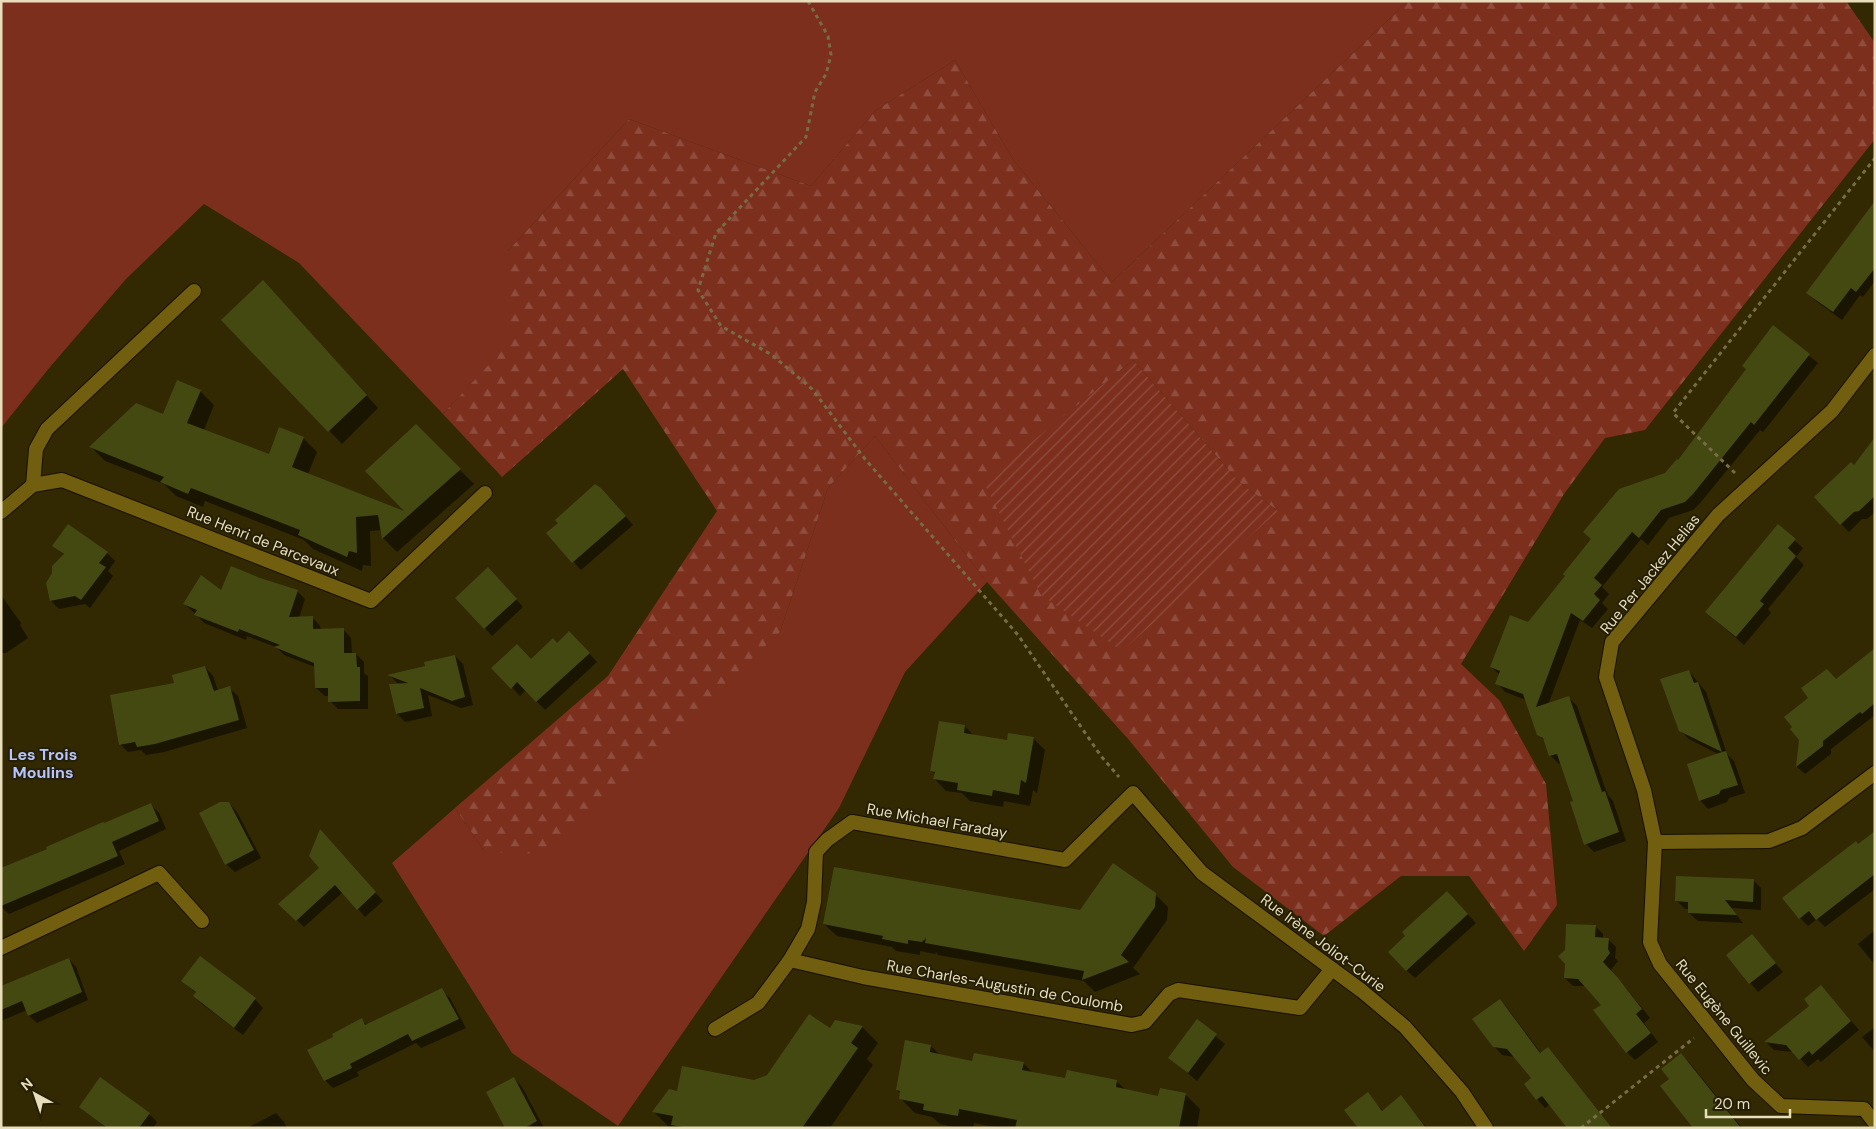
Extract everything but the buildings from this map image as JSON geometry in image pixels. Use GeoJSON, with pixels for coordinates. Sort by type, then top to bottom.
{"type":"FeatureCollection","features":[{"type":"Feature","properties":{"kind":"street"},"geometry":{"type":"LineString","coordinates":[[34,485],[36,449],[47,429],[194,291]]}},
{"type":"Feature","properties":{"kind":"street","name":"Rue Per Jackez Helias"},"geometry":{"type":"LineString","coordinates":[[1655,842],[1644,790],[1606,677],[1612,642],[1718,515],[1832,410],[1875,355]]}},
{"type":"Feature","properties":{"kind":"street","name":"Rue Henri de Parcevaux"},"geometry":{"type":"LineString","coordinates":[[1,512],[34,485],[62,480],[371,602],[485,493]]}},
{"type":"Feature","properties":{"kind":"street"},"geometry":{"type":"LineString","coordinates":[[1655,842],[1769,842],[1802,828],[1875,774]]}},
{"type":"Feature","properties":{"kind":"street","name":"Rue Michael Faraday"},"geometry":{"type":"LineString","coordinates":[[714,1029],[758,1003],[790,960],[808,929],[814,902],[816,852],[827,840],[852,822],[1065,860],[1133,793]]}},
{"type":"Feature","properties":{"kind":"street","name":"Rue Irène Joliot-Curie"},"geometry":{"type":"LineString","coordinates":[[1133,793],[1202,873],[1362,991],[1405,1027],[1462,1092],[1486,1128]]}},
{"type":"Feature","properties":{"kind":"street","name":"Rue Eugène Guillevic"},"geometry":{"type":"LineString","coordinates":[[1655,842],[1650,942],[1660,964],[1753,1080],[1781,1106],[1864,1109],[1875,1123]]}},
{"type":"Feature","properties":{"kind":"street"},"geometry":{"type":"LineString","coordinates":[[1,948],[159,873],[202,921]]}},
{"type":"Feature","properties":{"kind":"street","name":"Rue Charles-Augustin de Coulomb"},"geometry":{"type":"LineString","coordinates":[[790,960],[863,977],[1132,1025],[1145,1022],[1168,994],[1178,990],[1300,1008],[1332,969]]}},
{"type":"Feature","properties":{"kind":"path"},"geometry":{"type":"LineString","coordinates":[[808,1],[828,36],[831,55],[826,74],[815,92],[806,137],[716,233],[698,290],[721,326],[772,355],[812,389],[865,459],[1018,635],[1101,756],[1133,793]]}},
{"type":"Feature","properties":{"kind":"path"},"geometry":{"type":"LineString","coordinates":[[1749,486],[1673,413],[1875,158]]}},
{"type":"Feature","properties":{"kind":"path"},"geometry":{"type":"LineString","coordinates":[[1581,1128],[1709,1026]]}},
{"type":"Feature","properties":{"kind":"green space"},"geometry":{"type":"Polygon","coordinates":[[[1,1],[1408,1],[1112,282],[1012,158],[955,60],[875,111],[811,186],[629,119],[508,251],[508,345],[443,414],[299,263],[204,204],[126,279],[50,367],[1,428],[1,1]]]}},
{"type":"Feature","properties":{"kind":"green space"},"geometry":{"type":"Polygon","coordinates":[[[1408,1],[1846,1],[1875,43],[1875,139],[1645,430],[1605,438],[1564,494],[1461,664],[1500,701],[1546,784],[1557,905],[1524,951],[1469,876],[1401,876],[1324,936],[1233,867],[1129,740],[987,582],[875,436],[828,488],[780,632],[546,854],[485,852],[455,808],[608,676],[717,511],[623,369],[502,477],[443,414],[508,344],[508,251],[629,119],[811,186],[875,111],[955,60],[1012,158],[1112,282],[1408,1]],[[1133,360],[983,482],[1278,511],[1239,482],[1133,360]]]}},
{"type":"Feature","properties":{"kind":"green space"},"geometry":{"type":"Polygon","coordinates":[[[1133,360],[1239,482],[1278,511],[1122,651],[1041,595],[983,481],[1133,360]]]}},
{"type":"Feature","properties":{"kind":"green space"},"geometry":{"type":"Polygon","coordinates":[[[875,436],[987,582],[905,672],[839,808],[618,1126],[512,1053],[392,863],[455,808],[485,852],[780,632],[828,488],[875,436]]]}},
{"type":"Feature","properties":{"kind":"district","name":"Les Trois Moulins"},"geometry":{"type":"Point","coordinates":[43,763]}}]}
